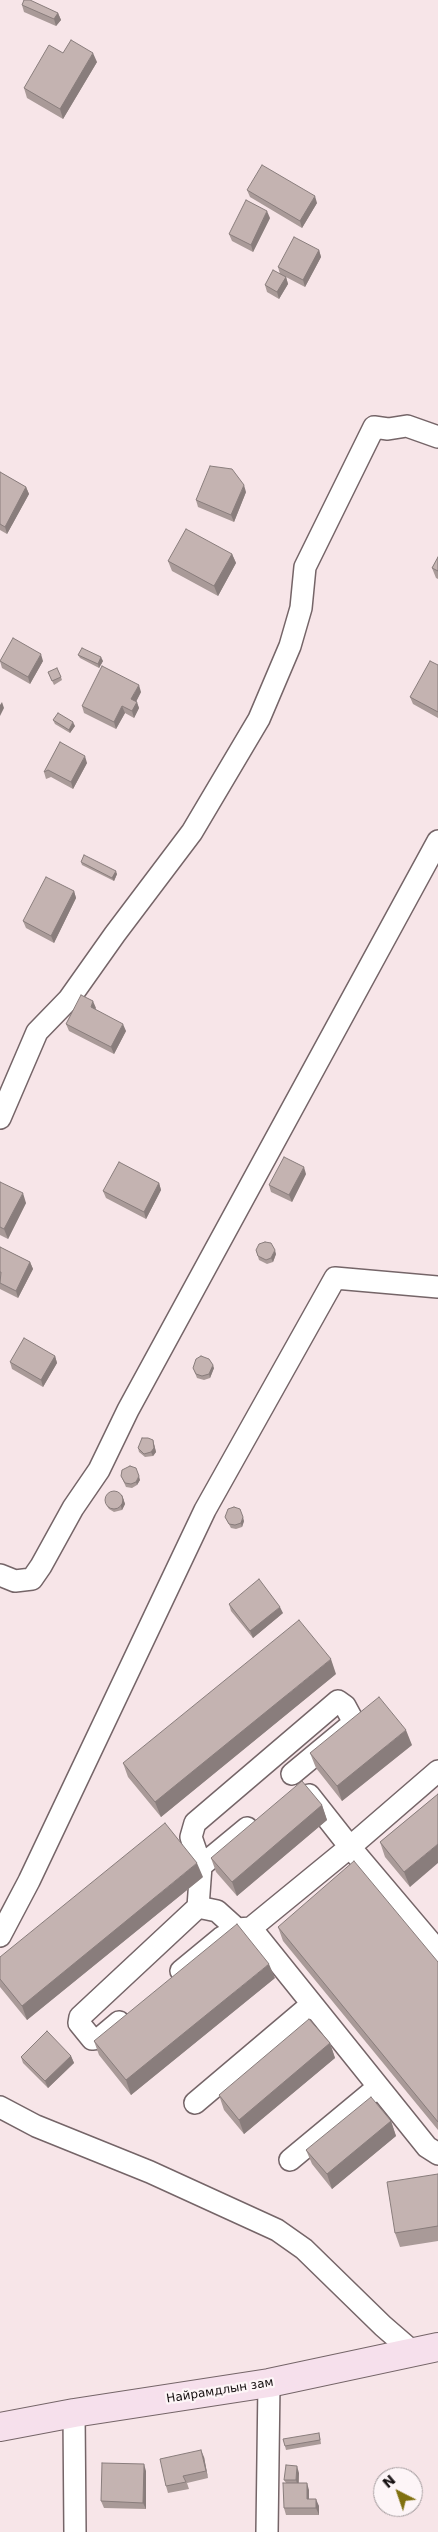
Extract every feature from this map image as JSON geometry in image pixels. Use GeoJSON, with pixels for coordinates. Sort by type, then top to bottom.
{"type":"FeatureCollection","features":[{"type":"Feature","properties":{"kind":"main road","name":"Найрамдлын зам"},"geometry":{"type":"LineString","coordinates":[[0,2427],[74,2412],[269,2384],[426,2350]]}},
{"type":"Feature","properties":{"kind":"street"},"geometry":{"type":"LineString","coordinates":[[0,1118],[38,1032],[69,999],[115,934],[192,832],[259,718],[290,646],[301,608],[305,567],[374,427],[388,429],[407,426],[438,437]]}},
{"type":"Feature","properties":{"kind":"street"},"geometry":{"type":"LineString","coordinates":[[0,1575],[15,1581],[32,1579],[73,1508],[99,1470],[128,1410],[438,841]]}},
{"type":"Feature","properties":{"kind":"street"},"geometry":{"type":"LineString","coordinates":[[0,1936],[29,1881],[205,1510],[335,1278],[438,1287]]}},
{"type":"Feature","properties":{"kind":"street"},"geometry":{"type":"LineString","coordinates":[[138,2007],[100,2038],[92,2039],[79,2022],[80,2017],[198,1907],[200,1866],[191,1837],[195,1823],[338,1701],[345,1706],[352,1719],[351,1725],[293,1785]]}},
{"type":"Feature","properties":{"kind":"street"},"geometry":{"type":"LineString","coordinates":[[276,1754],[293,1785],[435,1943]]}},
{"type":"Feature","properties":{"kind":"street"},"geometry":{"type":"LineString","coordinates":[[168,1982],[221,1938],[244,1929],[350,1847],[438,1772]]}},
{"type":"Feature","properties":{"kind":"street"},"geometry":{"type":"LineString","coordinates":[[200,1866],[262,1816]]}},
{"type":"Feature","properties":{"kind":"street"},"geometry":{"type":"LineString","coordinates":[[198,1907],[217,1911],[244,1929],[312,2004],[427,2147],[438,2154]]}},
{"type":"Feature","properties":{"kind":"street"},"geometry":{"type":"LineString","coordinates":[[195,2103],[312,2004]]}},
{"type":"Feature","properties":{"kind":"street"},"geometry":{"type":"LineString","coordinates":[[290,2160],[378,2087]]}},
{"type":"Feature","properties":{"kind":"street"},"geometry":{"type":"LineString","coordinates":[[0,2107],[36,2126],[150,2172],[277,2230],[426,2350]]}},
{"type":"Feature","properties":{"kind":"street"},"geometry":{"type":"LineString","coordinates":[[267,2532],[269,2384]]}},
{"type":"Feature","properties":{"kind":"street"},"geometry":{"type":"LineString","coordinates":[[74,2412],[75,2532]]}},
{"type":"Feature","properties":{"kind":"building"},"geometry":{"type":"Polygon","coordinates":[[[24,0],[30,0],[58,13],[54,19],[22,5],[24,0]]]}},
{"type":"Feature","properties":{"kind":"building"},"geometry":{"type":"Polygon","coordinates":[[[71,40],[93,53],[60,109],[24,88],[49,45],[63,53],[71,40]]]}},
{"type":"Feature","properties":{"kind":"building"},"geometry":{"type":"Polygon","coordinates":[[[262,165],[315,196],[300,221],[247,190],[262,165]]]}},
{"type":"Feature","properties":{"kind":"building"},"geometry":{"type":"Polygon","coordinates":[[[246,200],[267,211],[251,245],[229,234],[246,200]]]}},
{"type":"Feature","properties":{"kind":"building"},"geometry":{"type":"Polygon","coordinates":[[[294,237],[319,250],[303,280],[278,267],[294,237]]]}},
{"type":"Feature","properties":{"kind":"building"},"geometry":{"type":"Polygon","coordinates":[[[273,270],[286,277],[277,292],[265,285],[273,270]]]}},
{"type":"Feature","properties":{"kind":"building"},"geometry":{"type":"Polygon","coordinates":[[[210,466],[232,469],[244,485],[231,515],[196,500],[210,466]]]}},
{"type":"Feature","properties":{"kind":"building"},"geometry":{"type":"Polygon","coordinates":[[[0,472],[26,487],[5,527],[0,524],[0,472]]]}},
{"type":"Feature","properties":{"kind":"building"},"geometry":{"type":"Polygon","coordinates":[[[186,529],[232,554],[214,586],[168,561],[186,529]]]}},
{"type":"Feature","properties":{"kind":"building"},"geometry":{"type":"Polygon","coordinates":[[[438,557],[438,571],[432,568],[438,557]]]}},
{"type":"Feature","properties":{"kind":"building"},"geometry":{"type":"Polygon","coordinates":[[[13,638],[41,654],[28,677],[0,661],[13,638]]]}},
{"type":"Feature","properties":{"kind":"building"},"geometry":{"type":"Polygon","coordinates":[[[82,648],[101,657],[98,664],[78,655],[82,648]]]}},
{"type":"Feature","properties":{"kind":"building"},"geometry":{"type":"Polygon","coordinates":[[[430,661],[438,665],[438,712],[410,697],[430,661]]]}},
{"type":"Feature","properties":{"kind":"building"},"geometry":{"type":"Polygon","coordinates":[[[102,666],[139,685],[131,699],[137,702],[132,711],[122,706],[114,722],[82,706],[102,666]]]}},
{"type":"Feature","properties":{"kind":"building"},"geometry":{"type":"Polygon","coordinates":[[[57,668],[61,677],[52,681],[48,672],[57,668]]]}},
{"type":"Feature","properties":{"kind":"building"},"geometry":{"type":"Polygon","coordinates":[[[58,713],[73,722],[69,730],[53,720],[58,713]]]}},
{"type":"Feature","properties":{"kind":"building"},"geometry":{"type":"Polygon","coordinates":[[[60,742],[85,756],[71,782],[48,770],[44,772],[60,742]]]}},
{"type":"Feature","properties":{"kind":"building"},"geometry":{"type":"Polygon","coordinates":[[[84,855],[116,871],[112,878],[81,862],[84,855]]]}},
{"type":"Feature","properties":{"kind":"building"},"geometry":{"type":"Polygon","coordinates":[[[46,877],[74,891],[51,936],[23,921],[46,877]]]}},
{"type":"Feature","properties":{"kind":"building"},"geometry":{"type":"Polygon","coordinates":[[[81,995],[93,1001],[91,1007],[123,1024],[111,1047],[66,1024],[81,995]]]}},
{"type":"Feature","properties":{"kind":"building"},"geometry":{"type":"Polygon","coordinates":[[[284,1157],[304,1167],[289,1195],[269,1185],[284,1157]]]}},
{"type":"Feature","properties":{"kind":"building"},"geometry":{"type":"Polygon","coordinates":[[[119,1162],[159,1183],[144,1212],[103,1191],[119,1162]]]}},
{"type":"Feature","properties":{"kind":"building"},"geometry":{"type":"Polygon","coordinates":[[[0,1182],[23,1193],[4,1229],[0,1227],[0,1182]]]}},
{"type":"Feature","properties":{"kind":"building"},"geometry":{"type":"Polygon","coordinates":[[[271,1243],[275,1250],[271,1258],[266,1260],[258,1256],[256,1250],[259,1244],[271,1243]]]}},
{"type":"Feature","properties":{"kind":"building"},"geometry":{"type":"Polygon","coordinates":[[[0,1247],[30,1262],[16,1291],[0,1283],[0,1247]]]}},
{"type":"Feature","properties":{"kind":"building"},"geometry":{"type":"Polygon","coordinates":[[[24,1338],[55,1356],[41,1380],[10,1362],[24,1338]]]}},
{"type":"Feature","properties":{"kind":"building"},"geometry":{"type":"Polygon","coordinates":[[[201,1356],[209,1359],[213,1365],[209,1374],[202,1376],[196,1374],[193,1368],[196,1359],[201,1356]]]}},
{"type":"Feature","properties":{"kind":"building"},"geometry":{"type":"Polygon","coordinates":[[[142,1438],[153,1440],[154,1448],[151,1452],[144,1454],[138,1448],[142,1438]]]}},
{"type":"Feature","properties":{"kind":"building"},"geometry":{"type":"Polygon","coordinates":[[[130,1466],[136,1468],[139,1476],[136,1482],[131,1484],[125,1483],[121,1476],[122,1470],[130,1466]]]}},
{"type":"Feature","properties":{"kind":"building"},"geometry":{"type":"Polygon","coordinates":[[[114,1491],[120,1494],[123,1500],[120,1506],[114,1509],[108,1506],[105,1500],[108,1494],[114,1491]]]}},
{"type":"Feature","properties":{"kind":"building"},"geometry":{"type":"Polygon","coordinates":[[[234,1507],[240,1509],[243,1517],[241,1523],[235,1525],[229,1524],[225,1517],[228,1509],[234,1507]]]}},
{"type":"Feature","properties":{"kind":"building"},"geometry":{"type":"Polygon","coordinates":[[[259,1579],[280,1607],[250,1631],[229,1604],[259,1579]]]}},
{"type":"Feature","properties":{"kind":"building"},"geometry":{"type":"Polygon","coordinates":[[[299,1620],[331,1659],[155,1802],[123,1763],[299,1620]]]}},
{"type":"Feature","properties":{"kind":"building"},"geometry":{"type":"Polygon","coordinates":[[[379,1697],[406,1730],[337,1786],[310,1753],[379,1697]]]}},
{"type":"Feature","properties":{"kind":"building"},"geometry":{"type":"Polygon","coordinates":[[[302,1781],[322,1805],[232,1882],[211,1858],[302,1781]]]}},
{"type":"Feature","properties":{"kind":"building"},"geometry":{"type":"Polygon","coordinates":[[[438,1794],[438,1844],[404,1872],[380,1842],[438,1794]]]}},
{"type":"Feature","properties":{"kind":"building"},"geometry":{"type":"Polygon","coordinates":[[[165,1823],[197,1863],[22,2006],[0,1979],[0,1957],[165,1823]]]}},
{"type":"Feature","properties":{"kind":"building"},"geometry":{"type":"Polygon","coordinates":[[[354,1861],[438,1962],[438,2122],[278,1927],[354,1861]]]}},
{"type":"Feature","properties":{"kind":"building"},"geometry":{"type":"Polygon","coordinates":[[[237,1924],[269,1964],[126,2080],[94,2041],[237,1924]]]}},
{"type":"Feature","properties":{"kind":"building"},"geometry":{"type":"Polygon","coordinates":[[[309,2019],[330,2043],[239,2120],[219,2095],[309,2019]]]}},
{"type":"Feature","properties":{"kind":"building"},"geometry":{"type":"Polygon","coordinates":[[[47,2031],[71,2056],[45,2081],[21,2057],[47,2031]]]}},
{"type":"Feature","properties":{"kind":"building"},"geometry":{"type":"Polygon","coordinates":[[[371,2097],[391,2121],[327,2174],[306,2150],[371,2097]]]}},
{"type":"Feature","properties":{"kind":"building"},"geometry":{"type":"Polygon","coordinates":[[[438,2174],[438,2226],[395,2233],[387,2182],[438,2174]]]}},
{"type":"Feature","properties":{"kind":"building"},"geometry":{"type":"Polygon","coordinates":[[[319,2433],[320,2440],[285,2446],[283,2439],[319,2433]]]}},
{"type":"Feature","properties":{"kind":"building"},"geometry":{"type":"Polygon","coordinates":[[[201,2450],[206,2471],[183,2476],[186,2482],[166,2486],[160,2459],[201,2450]]]}},
{"type":"Feature","properties":{"kind":"building"},"geometry":{"type":"Polygon","coordinates":[[[102,2463],[144,2464],[143,2503],[101,2501],[102,2463]]]}},
{"type":"Feature","properties":{"kind":"building"},"geometry":{"type":"Polygon","coordinates":[[[286,2465],[297,2466],[296,2480],[284,2480],[286,2465]]]}},
{"type":"Feature","properties":{"kind":"building"},"geometry":{"type":"Polygon","coordinates":[[[283,2483],[307,2483],[307,2499],[316,2499],[316,2508],[284,2508],[283,2483]]]}}]}
